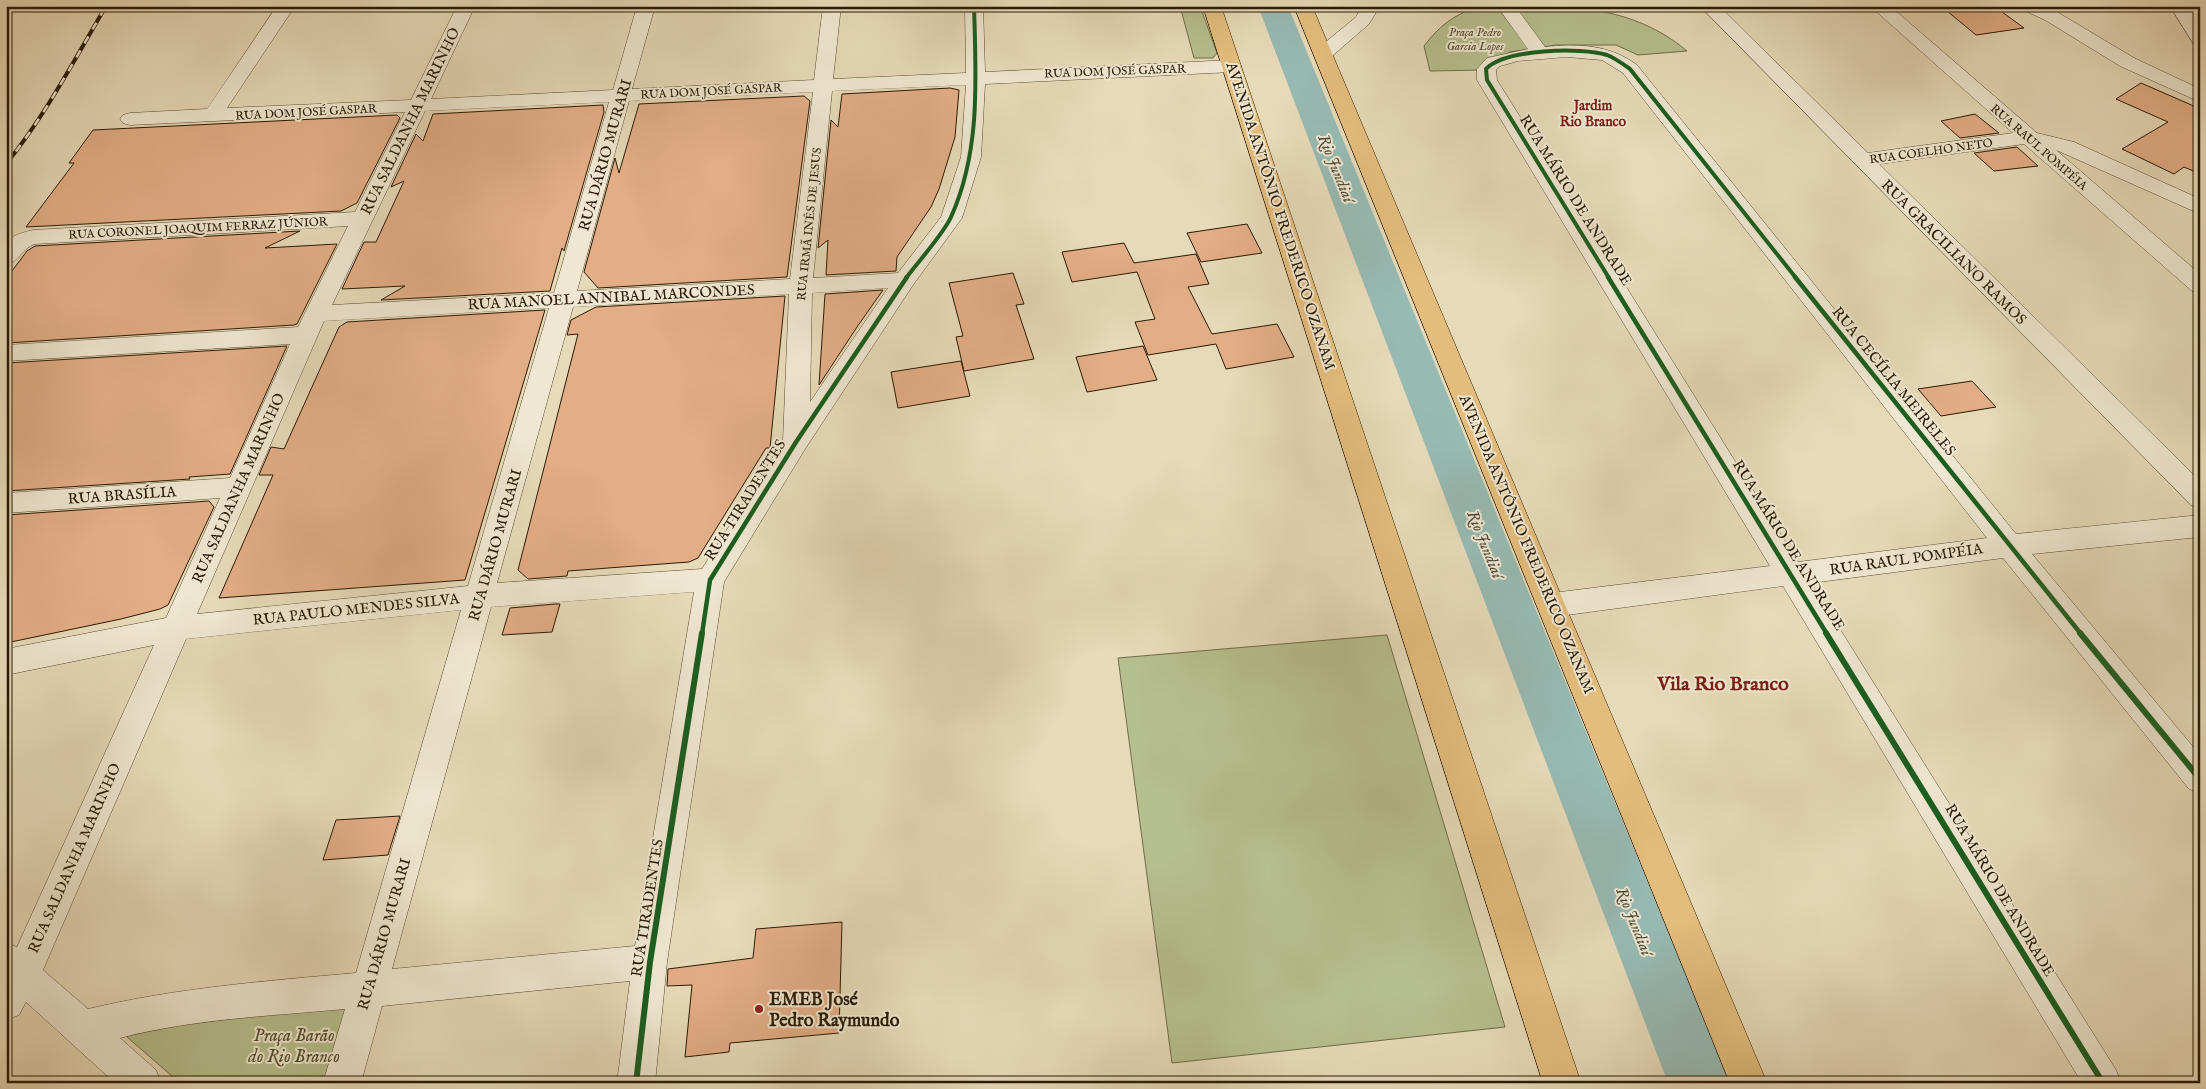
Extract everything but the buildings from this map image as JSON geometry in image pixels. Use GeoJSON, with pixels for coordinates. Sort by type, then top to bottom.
{"type":"FeatureCollection","features":[{"type":"Feature","properties":{"kind":"main road","name":"AVENIDA ANTÔNIO FREDERICO OZANAM"},"geometry":{"type":"LineString","coordinates":[[1212,6],[1562,1083]]}},
{"type":"Feature","properties":{"kind":"main road","name":"AVENIDA ANTÔNIO FREDERICO OZANAM"},"geometry":{"type":"LineString","coordinates":[[1303,6],[1749,1083]]}},
{"type":"Feature","properties":{"kind":"street"},"geometry":{"type":"LineString","coordinates":[[212,116],[286,6]]}},
{"type":"Feature","properties":{"kind":"street","name":"RUA SALDANHA MARINHO"},"geometry":{"type":"LineString","coordinates":[[12,979],[177,628],[312,324],[466,6]]}},
{"type":"Feature","properties":{"kind":"street","name":"RUA DÁRIO MURARI"},"geometry":{"type":"LineString","coordinates":[[342,1083],[646,6]]}},
{"type":"Feature","properties":{"kind":"street","name":"RUA IRMÃ INÊS DE JESUS"},"geometry":{"type":"LineString","coordinates":[[796,442],[802,285],[832,6]]}},
{"type":"Feature","properties":{"kind":"street","name":"RUA TIRADENTES"},"geometry":{"type":"LineString","coordinates":[[636,1083],[650,962],[710,580],[796,442],[905,280],[951,218],[971,158],[976,78],[974,6]]}},
{"type":"Feature","properties":{"kind":"street"},"geometry":{"type":"LineString","coordinates":[[1323,54],[1363,20],[1371,6]]}},
{"type":"Feature","properties":{"kind":"street"},"geometry":{"type":"LineString","coordinates":[[1506,6],[1540,53]]}},
{"type":"Feature","properties":{"kind":"street","name":"RUA RAUL POMPÉIA"},"geometry":{"type":"LineString","coordinates":[[1879,6],[2200,286]]}},
{"type":"Feature","properties":{"kind":"street"},"geometry":{"type":"LineString","coordinates":[[2029,6],[2051,16],[2127,62],[2200,96]]}},
{"type":"Feature","properties":{"kind":"street"},"geometry":{"type":"LineString","coordinates":[[2179,6],[2200,38]]}},
{"type":"Feature","properties":{"kind":"street"},"geometry":{"type":"LineString","coordinates":[[1692,7],[1716,13]]}},
{"type":"Feature","properties":{"kind":"street","name":"RUA GRACILIANO RAMOS"},"geometry":{"type":"LineString","coordinates":[[1716,13],[2200,498]]}},
{"type":"Feature","properties":{"kind":"street","name":"RUA CECÍLIA MEIRELES"},"geometry":{"type":"LineString","coordinates":[[1540,53],[1594,52],[1607,55],[1630,69],[2009,546],[2200,780]]}},
{"type":"Feature","properties":{"kind":"street","name":"RUA MÁRIO DE ANDRADE"},"geometry":{"type":"LineString","coordinates":[[1540,53],[1493,62],[1486,69],[1487,80],[2103,1083]]}},
{"type":"Feature","properties":{"kind":"street","name":"RUA DOM JOSÉ GASPAR"},"geometry":{"type":"LineString","coordinates":[[130,120],[1232,66]]}},
{"type":"Feature","properties":{"kind":"street"},"geometry":{"type":"LineString","coordinates":[[2028,137],[2067,146],[2200,208]]}},
{"type":"Feature","properties":{"kind":"street","name":"RUA COELHO NETO"},"geometry":{"type":"LineString","coordinates":[[1863,160],[2028,137]]}},
{"type":"Feature","properties":{"kind":"street"},"geometry":{"type":"LineString","coordinates":[[2083,185],[2123,172]]}},
{"type":"Feature","properties":{"kind":"street","name":"RUA CORONEL JOAQUIM FERRAZ JÚNIOR"},"geometry":{"type":"LineString","coordinates":[[6,258],[18,242],[33,237],[363,218]]}},
{"type":"Feature","properties":{"kind":"street","name":"RUA MANOEL ANNIBAL MARCONDES"},"geometry":{"type":"LineString","coordinates":[[6,353],[564,299],[905,280]]}},
{"type":"Feature","properties":{"kind":"street","name":"RUA BRASÍLIA"},"geometry":{"type":"LineString","coordinates":[[6,503],[238,487]]}},
{"type":"Feature","properties":{"kind":"street","name":"RUA RAUL POMPÉIA"},"geometry":{"type":"LineString","coordinates":[[1552,605],[2009,546],[2200,526]]}},
{"type":"Feature","properties":{"kind":"street","name":"RUA PAULO MENDES SILVA"},"geometry":{"type":"LineString","coordinates":[[6,662],[177,628],[481,596],[710,580]]}},
{"type":"Feature","properties":{"kind":"street"},"geometry":{"type":"LineString","coordinates":[[81,1029],[148,1014],[224,1003],[650,962]]}},
{"type":"Feature","properties":{"kind":"street"},"geometry":{"type":"LineString","coordinates":[[12,979],[81,1029],[143,1083]]}},
{"type":"Feature","properties":{"kind":"green space"},"geometry":{"type":"Polygon","coordinates":[[[1180,6],[1200,6],[1217,53],[1213,58],[1194,58],[1180,6]]]}},
{"type":"Feature","properties":{"kind":"green space","name":"Praça Pedro Garcia Lopes"},"geometry":{"type":"Polygon","coordinates":[[[1479,6],[1563,7],[1615,14],[1640,22],[1664,34],[1687,51],[1638,55],[1616,45],[1556,45],[1510,52],[1482,70],[1430,71],[1424,46],[1448,22],[1462,13],[1479,6]]]}},
{"type":"Feature","properties":{"kind":"green space"},"geometry":{"type":"Polygon","coordinates":[[[1387,635],[1505,1027],[1172,1063],[1118,658],[1387,635]]]}},
{"type":"Feature","properties":{"kind":"green space","name":"Praça Barão do Rio Branco"},"geometry":{"type":"Polygon","coordinates":[[[348,1001],[327,1083],[180,1083],[119,1030],[348,1001]]]}},
{"type":"Feature","properties":{"kind":"waterway","name":"Rio Jundiaí"},"geometry":{"type":"LineString","coordinates":[[1273,6],[1699,1083]]}},
{"type":"Feature","properties":{"kind":"railway"},"geometry":{"type":"LineString","coordinates":[[6,164],[47,107],[106,6]]}},
{"type":"Feature","properties":{"kind":"cycle path"},"geometry":{"type":"LineString","coordinates":[[636,1083],[650,962],[710,580],[796,442],[905,280],[951,218],[971,157],[976,77],[974,6]]}},
{"type":"Feature","properties":{"kind":"cycle path"},"geometry":{"type":"LineString","coordinates":[[2103,1083],[1487,80],[1486,69],[1494,62],[1505,59],[1551,52],[1583,52],[1607,55],[1630,69],[2009,546],[2200,779]]}},
{"type":"Feature","properties":{"kind":"place","name":"EMEB José Pedro Raymundo"},"geometry":{"type":"Point","coordinates":[759,1009]}},
{"type":"Feature","properties":{"kind":"district","name":"Jardim Rio Branco"},"geometry":{"type":"Point","coordinates":[1593,114]}},
{"type":"Feature","properties":{"kind":"district","name":"Vila Rio Branco"},"geometry":{"type":"Point","coordinates":[1723,683]}}]}
